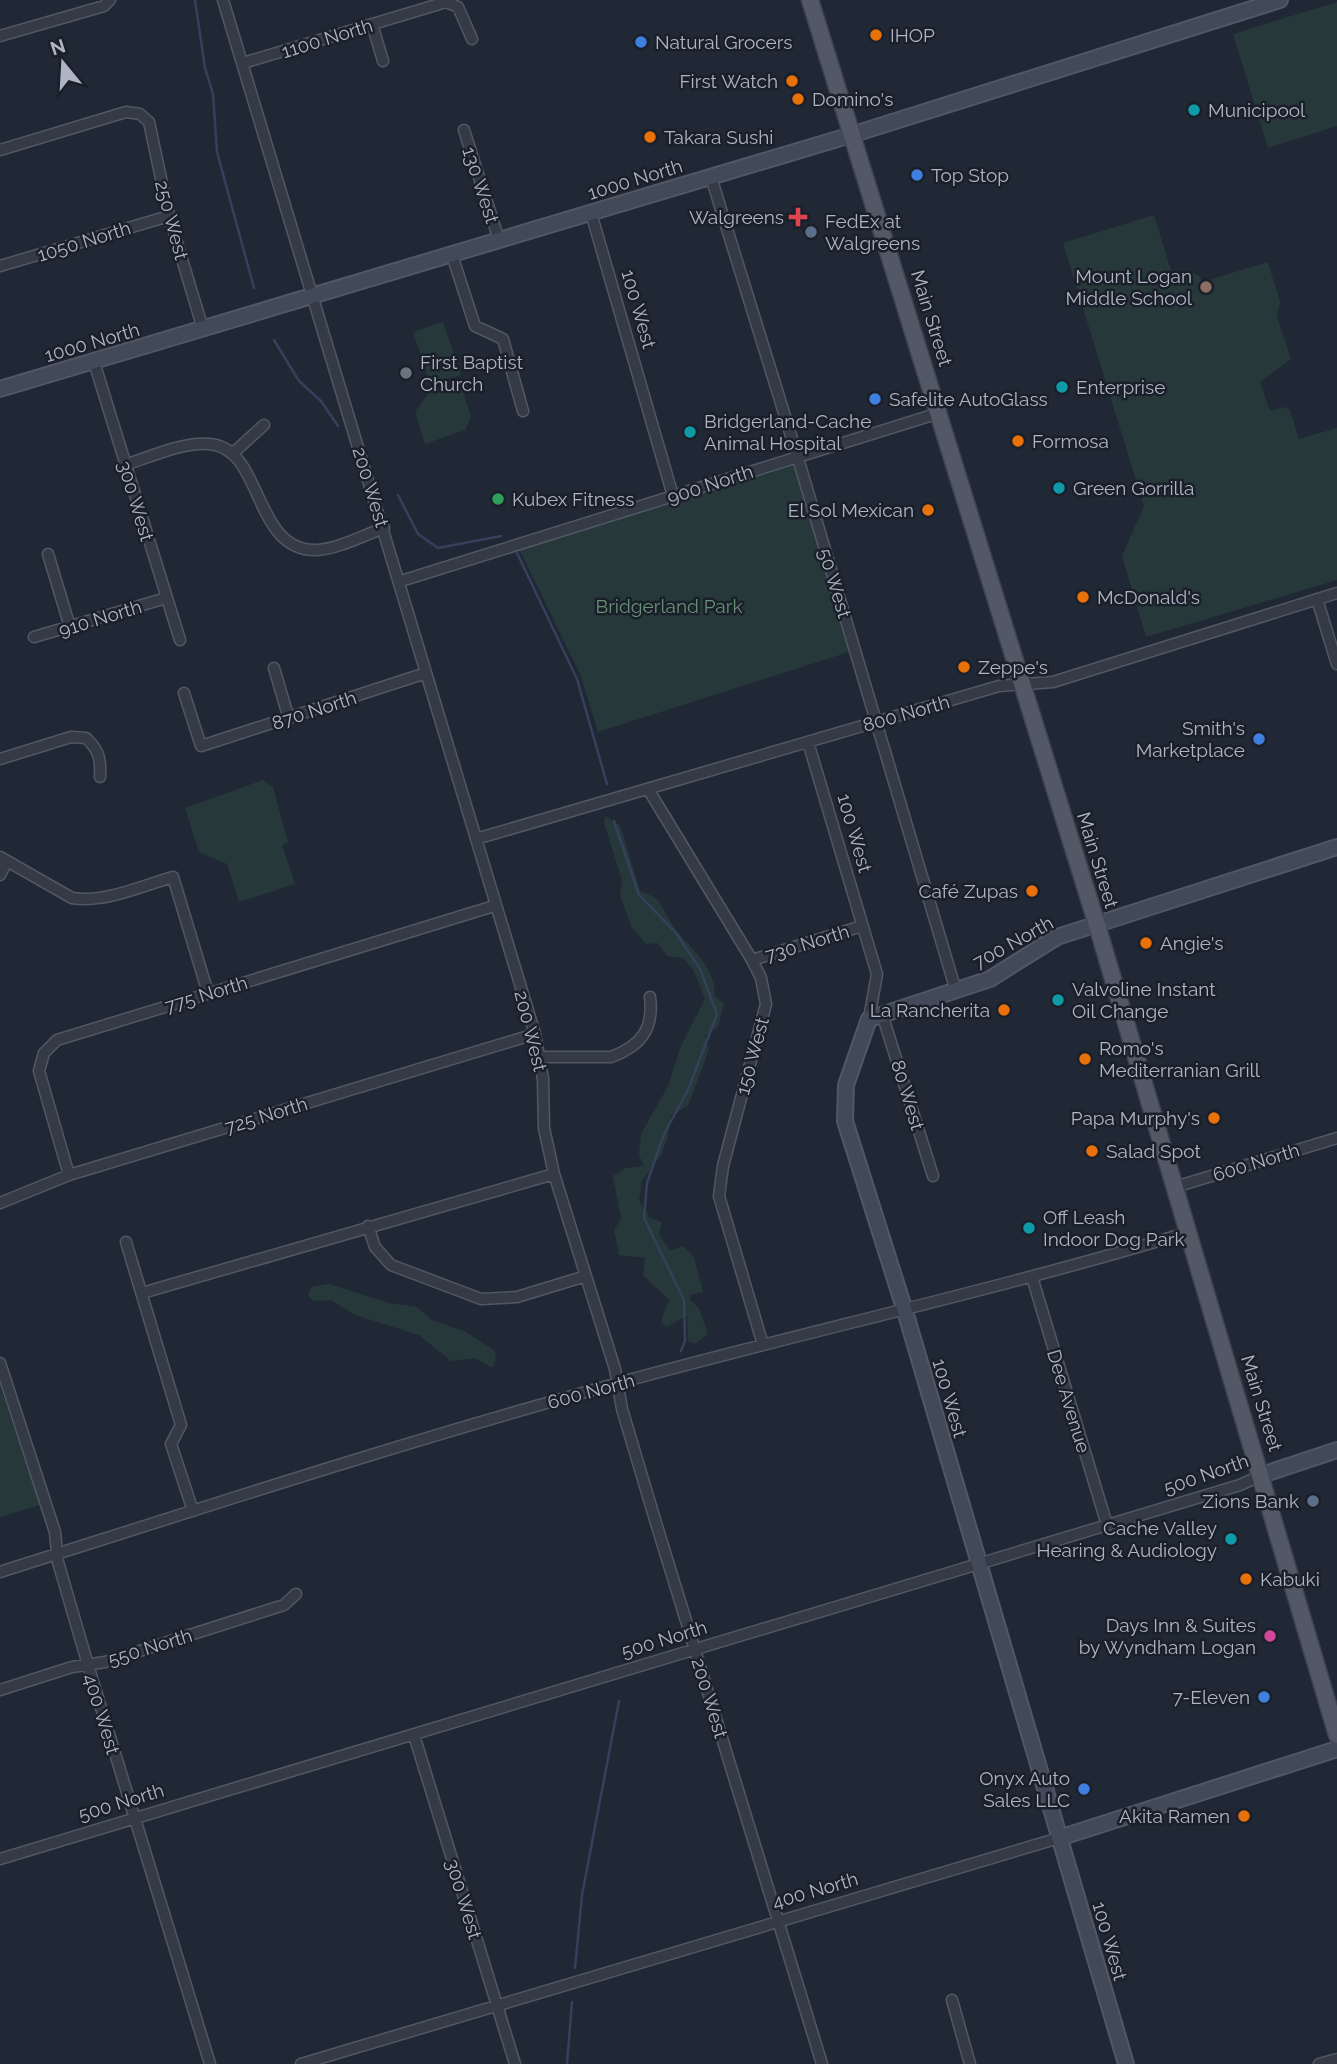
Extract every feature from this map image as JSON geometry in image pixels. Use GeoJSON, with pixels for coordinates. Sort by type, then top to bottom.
{"type":"FeatureCollection","features":[{"type":"Feature","properties":{"kind":"main road","name":"Main Street"},"geometry":{"type":"LineString","coordinates":[[810,0],[1097,925],[1337,1735]]}},
{"type":"Feature","properties":{"kind":"street"},"geometry":{"type":"LineString","coordinates":[[0,36],[104,6],[110,0]]}},
{"type":"Feature","properties":{"kind":"street","name":"200 West"},"geometry":{"type":"LineString","coordinates":[[223,0],[401,581],[494,906],[535,1034],[541,1057],[544,1128],[554,1174],[618,1383],[622,1409],[822,2064]]}},
{"type":"Feature","properties":{"kind":"street","name":"1000 North"},"geometry":{"type":"LineString","coordinates":[[0,389],[851,135],[1280,0]]}},
{"type":"Feature","properties":{"kind":"street","name":"1100 North"},"geometry":{"type":"LineString","coordinates":[[243,64],[446,2],[458,7],[472,39]]}},
{"type":"Feature","properties":{"kind":"street"},"geometry":{"type":"LineString","coordinates":[[372,24],[383,61]]}},
{"type":"Feature","properties":{"kind":"street","name":"250 West"},"geometry":{"type":"LineString","coordinates":[[0,150],[126,112],[140,114],[149,122],[169,216],[203,329]]}},
{"type":"Feature","properties":{"kind":"street","name":"130 West"},"geometry":{"type":"LineString","coordinates":[[464,130],[499,240]]}},
{"type":"Feature","properties":{"kind":"street","name":"50 West"},"geometry":{"type":"LineString","coordinates":[[711,177],[797,455],[956,991]]}},
{"type":"Feature","properties":{"kind":"street","name":"100 West"},"geometry":{"type":"LineString","coordinates":[[591,213],[673,496]]}},
{"type":"Feature","properties":{"kind":"street","name":"1050 North"},"geometry":{"type":"LineString","coordinates":[[0,267],[169,216]]}},
{"type":"Feature","properties":{"kind":"street"},"geometry":{"type":"LineString","coordinates":[[452,255],[475,326],[503,339],[523,411]]}},
{"type":"Feature","properties":{"kind":"street","name":"300 West"},"geometry":{"type":"LineString","coordinates":[[94,362],[180,640]]}},
{"type":"Feature","properties":{"kind":"street","name":"900 North"},"geometry":{"type":"LineString","coordinates":[[401,581],[797,455],[939,413]]}},
{"type":"Feature","properties":{"kind":"street"},"geometry":{"type":"LineString","coordinates":[[232,454],[264,425]]}},
{"type":"Feature","properties":{"kind":"street"},"geometry":{"type":"LineString","coordinates":[[125,465],[195,444],[211,443],[232,454],[278,534],[298,548],[320,550],[384,528]]}},
{"type":"Feature","properties":{"kind":"street"},"geometry":{"type":"LineString","coordinates":[[48,554],[70,626]]}},
{"type":"Feature","properties":{"kind":"street","name":"800 North"},"geometry":{"type":"LineString","coordinates":[[476,839],[999,686],[1053,682],[1337,593]]}},
{"type":"Feature","properties":{"kind":"street","name":"910 North"},"geometry":{"type":"LineString","coordinates":[[34,637],[166,598]]}},
{"type":"Feature","properties":{"kind":"street"},"geometry":{"type":"LineString","coordinates":[[1317,599],[1337,664]]}},
{"type":"Feature","properties":{"kind":"street"},"geometry":{"type":"LineString","coordinates":[[274,668],[289,719]]}},
{"type":"Feature","properties":{"kind":"street","name":"870 North"},"geometry":{"type":"LineString","coordinates":[[184,693],[201,746],[426,673]]}},
{"type":"Feature","properties":{"kind":"street"},"geometry":{"type":"LineString","coordinates":[[0,759],[71,737],[86,738],[97,748],[101,761],[100,777]]}},
{"type":"Feature","properties":{"kind":"street","name":"100 West"},"geometry":{"type":"LineString","coordinates":[[808,742],[877,974],[876,1017],[846,1084],[845,1121],[905,1311],[1126,2064]]}},
{"type":"Feature","properties":{"kind":"street","name":"150 West"},"geometry":{"type":"LineString","coordinates":[[648,789],[761,978],[766,1004],[721,1174],[719,1196],[763,1345]]}},
{"type":"Feature","properties":{"kind":"street","name":"700 North"},"geometry":{"type":"LineString","coordinates":[[876,1017],[990,979],[1057,937],[1337,847]]}},
{"type":"Feature","properties":{"kind":"street"},"geometry":{"type":"LineString","coordinates":[[0,875],[4,859],[72,898],[85,900],[98,899],[173,877],[208,993]]}},
{"type":"Feature","properties":{"kind":"street","name":"775 North"},"geometry":{"type":"LineString","coordinates":[[69,1175],[39,1071],[44,1053],[57,1040],[494,906]]}},
{"type":"Feature","properties":{"kind":"street","name":"730 North"},"geometry":{"type":"LineString","coordinates":[[752,960],[862,926]]}},
{"type":"Feature","properties":{"kind":"street"},"geometry":{"type":"LineString","coordinates":[[541,1057],[611,1057],[622,1053],[638,1041],[650,1026],[650,998]]}},
{"type":"Feature","properties":{"kind":"street","name":"80 West"},"geometry":{"type":"LineString","coordinates":[[876,1017],[933,1176]]}},
{"type":"Feature","properties":{"kind":"street","name":"725 North"},"geometry":{"type":"LineString","coordinates":[[0,1203],[69,1175],[535,1034]]}},
{"type":"Feature","properties":{"kind":"street","name":"600 North"},"geometry":{"type":"LineString","coordinates":[[1175,1187],[1337,1138]]}},
{"type":"Feature","properties":{"kind":"street"},"geometry":{"type":"LineString","coordinates":[[142,1293],[554,1174]]}},
{"type":"Feature","properties":{"kind":"street"},"geometry":{"type":"LineString","coordinates":[[368,1226],[375,1247],[391,1265],[481,1299],[517,1297],[586,1276]]}},
{"type":"Feature","properties":{"kind":"street","name":"600 North"},"geometry":{"type":"LineString","coordinates":[[0,1572],[454,1429],[618,1383],[1032,1277],[1188,1232]]}},
{"type":"Feature","properties":{"kind":"street"},"geometry":{"type":"LineString","coordinates":[[127,1242],[181,1425],[170,1444],[192,1511]]}},
{"type":"Feature","properties":{"kind":"street","name":"Dee Avenue"},"geometry":{"type":"LineString","coordinates":[[1032,1277],[1107,1525]]}},
{"type":"Feature","properties":{"kind":"street","name":"400 West"},"geometry":{"type":"LineString","coordinates":[[0,1363],[55,1532],[57,1554],[88,1665],[210,2064]]}},
{"type":"Feature","properties":{"kind":"street","name":"500 North"},"geometry":{"type":"LineString","coordinates":[[0,1859],[1240,1485],[1337,1450]]}},
{"type":"Feature","properties":{"kind":"street","name":"550 North"},"geometry":{"type":"LineString","coordinates":[[0,1690],[284,1605],[296,1594]]}},
{"type":"Feature","properties":{"kind":"street","name":"300 West"},"geometry":{"type":"LineString","coordinates":[[414,1735],[515,2064]]}},
{"type":"Feature","properties":{"kind":"street","name":"400 North"},"geometry":{"type":"LineString","coordinates":[[301,2064],[1059,1838],[1337,1749]]}},
{"type":"Feature","properties":{"kind":"street"},"geometry":{"type":"LineString","coordinates":[[952,2000],[970,2064]]}},
{"type":"Feature","properties":{"kind":"street"},"geometry":{"type":"LineString","coordinates":[[1319,2064],[1337,2059]]}},
{"type":"Feature","properties":{"kind":"green space"},"geometry":{"type":"Polygon","coordinates":[[[1337,2],[1337,126],[1268,148],[1233,34],[1337,2]]]}},
{"type":"Feature","properties":{"kind":"green space","name":"Mount Logan Middle School"},"geometry":{"type":"Polygon","coordinates":[[[1154,215],[1173,277],[1191,272],[1200,277],[1202,282],[1268,262],[1280,302],[1277,316],[1291,359],[1260,382],[1270,411],[1284,407],[1290,410],[1299,439],[1337,428],[1337,580],[1146,637],[1122,556],[1144,506],[1063,243],[1154,215]]]}},
{"type":"Feature","properties":{"kind":"green space"},"geometry":{"type":"Polygon","coordinates":[[[443,322],[461,375],[430,384],[413,332],[443,322]]]}},
{"type":"Feature","properties":{"kind":"green space"},"geometry":{"type":"Polygon","coordinates":[[[460,382],[471,417],[465,430],[425,444],[415,412],[429,392],[460,382]]]}},
{"type":"Feature","properties":{"kind":"green space","name":"Bridgerland Park"},"geometry":{"type":"Polygon","coordinates":[[[781,466],[791,466],[797,470],[852,651],[598,732],[581,676],[519,549],[781,466]]]}},
{"type":"Feature","properties":{"kind":"green space"},"geometry":{"type":"Polygon","coordinates":[[[263,780],[273,787],[288,842],[282,845],[295,884],[239,902],[227,864],[199,852],[185,808],[263,780]]]}},
{"type":"Feature","properties":{"kind":"green space"},"geometry":{"type":"Polygon","coordinates":[[[605,816],[620,825],[640,891],[659,902],[670,921],[705,964],[714,984],[715,996],[724,1003],[718,1027],[705,1036],[709,1050],[688,1106],[671,1115],[668,1136],[661,1155],[642,1181],[639,1200],[650,1218],[662,1222],[659,1234],[670,1251],[683,1246],[694,1257],[703,1292],[690,1295],[690,1300],[699,1308],[708,1334],[695,1344],[688,1341],[687,1316],[666,1327],[661,1321],[669,1300],[643,1275],[645,1258],[619,1255],[614,1230],[621,1219],[613,1176],[625,1168],[644,1166],[639,1155],[641,1134],[668,1086],[681,1046],[705,999],[694,971],[683,958],[667,956],[658,943],[646,944],[632,928],[620,896],[622,880],[604,823],[605,816]]]}},
{"type":"Feature","properties":{"kind":"green space"},"geometry":{"type":"Polygon","coordinates":[[[329,1284],[389,1303],[417,1307],[432,1320],[466,1332],[495,1351],[496,1360],[492,1368],[475,1358],[451,1361],[419,1335],[355,1315],[331,1300],[314,1301],[308,1296],[311,1287],[329,1284]]]}},
{"type":"Feature","properties":{"kind":"green space"},"geometry":{"type":"Polygon","coordinates":[[[0,1386],[40,1505],[0,1517],[0,1386]]]}},
{"type":"Feature","properties":{"kind":"waterway"},"geometry":{"type":"LineString","coordinates":[[195,0],[205,68],[213,94],[217,152],[254,288]]}},
{"type":"Feature","properties":{"kind":"waterway"},"geometry":{"type":"LineString","coordinates":[[274,340],[299,381],[321,401],[338,426]]}},
{"type":"Feature","properties":{"kind":"waterway"},"geometry":{"type":"LineString","coordinates":[[398,495],[418,534],[438,548],[501,536]]}},
{"type":"Feature","properties":{"kind":"waterway"},"geometry":{"type":"LineString","coordinates":[[517,553],[577,679],[607,784]]}},
{"type":"Feature","properties":{"kind":"waterway"},"geometry":{"type":"LineString","coordinates":[[614,821],[639,895],[676,933],[700,969],[717,1014],[688,1090],[664,1134],[647,1183],[644,1218],[684,1300],[685,1341],[681,1351]]}},
{"type":"Feature","properties":{"kind":"waterway"},"geometry":{"type":"LineString","coordinates":[[575,1968],[582,1895],[619,1701]]}},
{"type":"Feature","properties":{"kind":"waterway"},"geometry":{"type":"LineString","coordinates":[[567,2064],[572,2002]]}},
{"type":"Feature","properties":{"kind":"place","name":"IHOP"},"geometry":{"type":"Point","coordinates":[876,35]}},
{"type":"Feature","properties":{"kind":"place","name":"Natural Grocers"},"geometry":{"type":"Point","coordinates":[641,42]}},
{"type":"Feature","properties":{"kind":"place","name":"First Watch"},"geometry":{"type":"Point","coordinates":[792,81]}},
{"type":"Feature","properties":{"kind":"place","name":"Domino's"},"geometry":{"type":"Point","coordinates":[798,99]}},
{"type":"Feature","properties":{"kind":"place","name":"Municipool"},"geometry":{"type":"Point","coordinates":[1194,110]}},
{"type":"Feature","properties":{"kind":"place","name":"Takara Sushi"},"geometry":{"type":"Point","coordinates":[650,137]}},
{"type":"Feature","properties":{"kind":"place","name":"Top Stop"},"geometry":{"type":"Point","coordinates":[917,175]}},
{"type":"Feature","properties":{"kind":"place","name":"Walgreens"},"geometry":{"type":"Point","coordinates":[798,217]}},
{"type":"Feature","properties":{"kind":"place","name":"FedEx at Walgreens"},"geometry":{"type":"Point","coordinates":[811,232]}},
{"type":"Feature","properties":{"kind":"place","name":"Mount Logan Middle School"},"geometry":{"type":"Point","coordinates":[1206,287]}},
{"type":"Feature","properties":{"kind":"place","name":"First Baptist Church"},"geometry":{"type":"Point","coordinates":[406,373]}},
{"type":"Feature","properties":{"kind":"place","name":"Enterprise"},"geometry":{"type":"Point","coordinates":[1062,387]}},
{"type":"Feature","properties":{"kind":"place","name":"Safelite AutoGlass"},"geometry":{"type":"Point","coordinates":[875,399]}},
{"type":"Feature","properties":{"kind":"place","name":"Bridgerland-Cache Animal Hospital"},"geometry":{"type":"Point","coordinates":[690,432]}},
{"type":"Feature","properties":{"kind":"place","name":"Formosa"},"geometry":{"type":"Point","coordinates":[1018,441]}},
{"type":"Feature","properties":{"kind":"place","name":"Green Gorrilla"},"geometry":{"type":"Point","coordinates":[1059,488]}},
{"type":"Feature","properties":{"kind":"place","name":"Kubex Fitness"},"geometry":{"type":"Point","coordinates":[498,499]}},
{"type":"Feature","properties":{"kind":"place","name":"El Sol Mexican"},"geometry":{"type":"Point","coordinates":[928,510]}},
{"type":"Feature","properties":{"kind":"place","name":"McDonald's"},"geometry":{"type":"Point","coordinates":[1083,597]}},
{"type":"Feature","properties":{"kind":"place","name":"Zeppe's"},"geometry":{"type":"Point","coordinates":[964,667]}},
{"type":"Feature","properties":{"kind":"place","name":"Smith's Marketplace"},"geometry":{"type":"Point","coordinates":[1259,739]}},
{"type":"Feature","properties":{"kind":"place","name":"Café Zupas"},"geometry":{"type":"Point","coordinates":[1032,891]}},
{"type":"Feature","properties":{"kind":"place","name":"Angie's"},"geometry":{"type":"Point","coordinates":[1146,943]}},
{"type":"Feature","properties":{"kind":"place","name":"Valvoline Instant Oil Change"},"geometry":{"type":"Point","coordinates":[1058,1000]}},
{"type":"Feature","properties":{"kind":"place","name":"La Rancherita"},"geometry":{"type":"Point","coordinates":[1004,1010]}},
{"type":"Feature","properties":{"kind":"place","name":"Romo's Mediterranian Grill"},"geometry":{"type":"Point","coordinates":[1085,1059]}},
{"type":"Feature","properties":{"kind":"place","name":"Papa Murphy's"},"geometry":{"type":"Point","coordinates":[1214,1118]}},
{"type":"Feature","properties":{"kind":"place","name":"Salad Spot"},"geometry":{"type":"Point","coordinates":[1092,1151]}},
{"type":"Feature","properties":{"kind":"place","name":"Off Leash Indoor Dog Park"},"geometry":{"type":"Point","coordinates":[1029,1228]}},
{"type":"Feature","properties":{"kind":"place","name":"Zions Bank"},"geometry":{"type":"Point","coordinates":[1313,1501]}},
{"type":"Feature","properties":{"kind":"place","name":"Cache Valley Hearing & Audiology"},"geometry":{"type":"Point","coordinates":[1231,1539]}},
{"type":"Feature","properties":{"kind":"place","name":"Kabuki"},"geometry":{"type":"Point","coordinates":[1246,1579]}},
{"type":"Feature","properties":{"kind":"place","name":"Days Inn & Suites by Wyndham Logan"},"geometry":{"type":"Point","coordinates":[1270,1636]}},
{"type":"Feature","properties":{"kind":"place","name":"7-Eleven"},"geometry":{"type":"Point","coordinates":[1264,1697]}},
{"type":"Feature","properties":{"kind":"place","name":"Onyx Auto Sales LLC"},"geometry":{"type":"Point","coordinates":[1084,1789]}},
{"type":"Feature","properties":{"kind":"place","name":"Akita Ramen"},"geometry":{"type":"Point","coordinates":[1244,1816]}}]}
